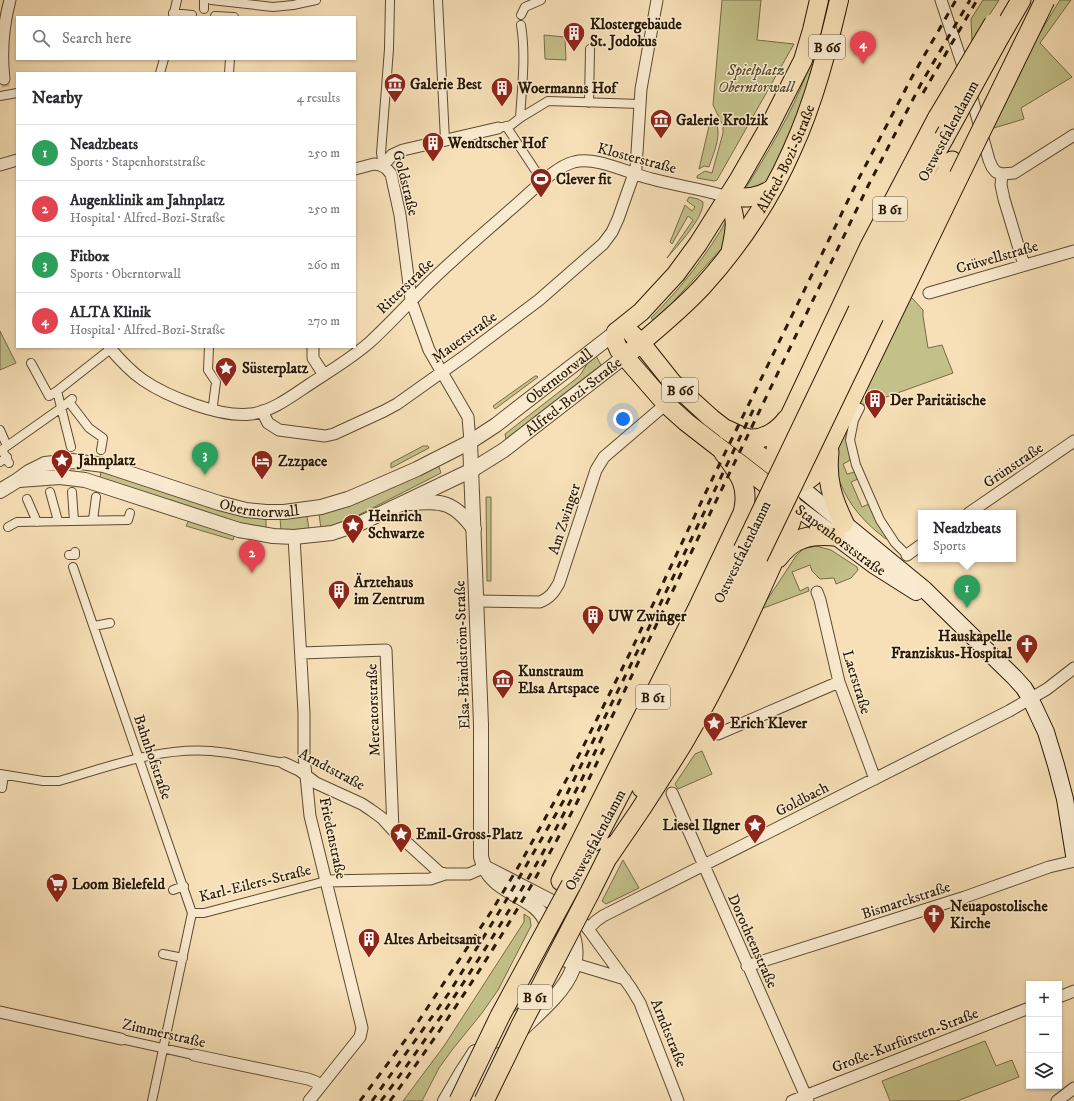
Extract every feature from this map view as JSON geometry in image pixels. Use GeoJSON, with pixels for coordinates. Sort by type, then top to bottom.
{"type":"FeatureCollection","features":[{"type":"Feature","properties":{"kind":"highway","name":"B 61"},"geometry":{"type":"LineString","coordinates":[[758,557],[788,546],[803,538],[824,535],[840,530],[829,485],[828,472],[830,444],[865,313],[869,248],[938,117],[997,30],[1008,0]]}},
{"type":"Feature","properties":{"kind":"highway","name":"Ostwestfalendamm"},"geometry":{"type":"LineString","coordinates":[[484,1101],[758,557],[929,164],[944,138],[997,30],[1021,0]]}},
{"type":"Feature","properties":{"kind":"highway","name":"Ostwestfalendamm"},"geometry":{"type":"LineString","coordinates":[[865,313],[956,169],[1045,0]]}},
{"type":"Feature","properties":{"kind":"highway","name":"B 61"},"geometry":{"type":"LineString","coordinates":[[727,430],[751,439],[774,433],[782,426],[865,313]]}},
{"type":"Feature","properties":{"kind":"highway","name":"B 61"},"geometry":{"type":"LineString","coordinates":[[782,482],[776,463],[776,449],[786,430],[791,414]]}},
{"type":"Feature","properties":{"kind":"highway","name":"B 61"},"geometry":{"type":"LineString","coordinates":[[746,502],[757,494],[782,482],[803,483],[813,476],[830,444]]}},
{"type":"Feature","properties":{"kind":"highway","name":"B 61"},"geometry":{"type":"LineString","coordinates":[[459,1101],[500,1016],[542,918],[566,883],[740,520],[746,502],[743,482],[724,453]]}},
{"type":"Feature","properties":{"kind":"highway","name":"B 61"},"geometry":{"type":"LineString","coordinates":[[758,557],[793,516],[791,503]]}},
{"type":"Feature","properties":{"kind":"highway","name":"Ostwestfalendamm"},"geometry":{"type":"LineString","coordinates":[[566,883],[638,758],[758,557]]}},
{"type":"Feature","properties":{"kind":"main road","name":"Oberntorwall"},"geometry":{"type":"LineString","coordinates":[[616,332],[641,312],[676,274],[698,244],[728,197],[770,125],[803,60],[819,0]]}},
{"type":"Feature","properties":{"kind":"main road","name":"Alfred-Bozi-Straße"},"geometry":{"type":"LineString","coordinates":[[624,357],[699,290],[750,228],[792,150],[804,122],[821,70],[839,0]]}},
{"type":"Feature","properties":{"kind":"main road"},"geometry":{"type":"LineString","coordinates":[[730,254],[736,224],[733,209],[728,197],[755,197],[763,195],[772,189]]}},
{"type":"Feature","properties":{"kind":"main road","name":"B 66"},"geometry":{"type":"LineString","coordinates":[[624,357],[616,344],[616,332],[629,332],[641,343]]}},
{"type":"Feature","properties":{"kind":"main road","name":"Stapenhorststraße"},"geometry":{"type":"LineString","coordinates":[[641,343],[672,382],[727,430],[782,482],[840,530],[895,579],[937,603],[1024,688],[1046,732],[1065,799],[1074,851]]}},
{"type":"Feature","properties":{"kind":"main road","name":"Stapenhorststraße"},"geometry":{"type":"LineString","coordinates":[[624,357],[666,404],[724,453],[782,482],[791,503],[840,530]]}},
{"type":"Feature","properties":{"kind":"street"},"geometry":{"type":"LineString","coordinates":[[10,0],[6,13],[2,43],[5,92],[16,93]]}},
{"type":"Feature","properties":{"kind":"street"},"geometry":{"type":"LineString","coordinates":[[177,0],[173,15],[192,15]]}},
{"type":"Feature","properties":{"kind":"street"},"geometry":{"type":"LineString","coordinates":[[211,0],[235,3],[258,3],[284,7],[316,0]]}},
{"type":"Feature","properties":{"kind":"street","name":"Goldstraße"},"geometry":{"type":"LineString","coordinates":[[390,0],[388,56],[381,153],[383,166],[391,174],[396,195],[411,300],[428,350],[468,417],[470,442]]}},
{"type":"Feature","properties":{"kind":"street"},"geometry":{"type":"LineString","coordinates":[[438,0],[445,140]]}},
{"type":"Feature","properties":{"kind":"street"},"geometry":{"type":"LineString","coordinates":[[521,15],[526,7],[541,0]]}},
{"type":"Feature","properties":{"kind":"street","name":"Mauerstraße"},"geometry":{"type":"LineString","coordinates":[[262,411],[268,423],[279,430],[329,436],[397,404],[466,355],[539,300],[603,244],[615,226],[637,162],[640,104],[657,0]]}},
{"type":"Feature","properties":{"kind":"street"},"geometry":{"type":"LineString","coordinates":[[941,0],[961,56],[992,168],[996,172],[1002,174],[1014,172],[1074,135]]}},
{"type":"Feature","properties":{"kind":"street"},"geometry":{"type":"LineString","coordinates":[[234,16],[235,3]]}},
{"type":"Feature","properties":{"kind":"street"},"geometry":{"type":"LineString","coordinates":[[520,118],[524,68],[523,36],[521,25]]}},
{"type":"Feature","properties":{"kind":"street"},"geometry":{"type":"LineString","coordinates":[[589,102],[590,49]]}},
{"type":"Feature","properties":{"kind":"street"},"geometry":{"type":"LineString","coordinates":[[160,72],[164,60]]}},
{"type":"Feature","properties":{"kind":"street"},"geometry":{"type":"LineString","coordinates":[[229,72],[230,60]]}},
{"type":"Feature","properties":{"kind":"street"},"geometry":{"type":"LineString","coordinates":[[356,169],[374,164],[383,166],[394,153],[408,148],[502,127],[548,101],[640,104]]}},
{"type":"Feature","properties":{"kind":"street"},"geometry":{"type":"LineString","coordinates":[[502,127],[543,182]]}},
{"type":"Feature","properties":{"kind":"street"},"geometry":{"type":"LineString","coordinates":[[0,165],[16,160]]}},
{"type":"Feature","properties":{"kind":"street","name":"Klosterstraße"},"geometry":{"type":"LineString","coordinates":[[543,182],[566,164],[586,160],[596,161],[634,174],[728,197]]}},
{"type":"Feature","properties":{"kind":"street"},"geometry":{"type":"LineString","coordinates":[[1002,174],[1001,185],[1004,199],[1024,265]]}},
{"type":"Feature","properties":{"kind":"street","name":"Ritterstraße"},"geometry":{"type":"LineString","coordinates":[[111,348],[125,364],[143,380],[179,399],[202,407],[230,413],[244,414],[262,411],[273,407],[324,375],[372,341],[411,300],[461,253],[543,182]]}},
{"type":"Feature","properties":{"kind":"street","name":"Crüwellstraße"},"geometry":{"type":"LineString","coordinates":[[929,292],[1074,251]]}},
{"type":"Feature","properties":{"kind":"street","name":"Oberntorwall"},"geometry":{"type":"LineString","coordinates":[[18,480],[29,472],[45,464],[72,461],[100,464],[219,503],[246,510],[273,512],[298,511],[321,507],[348,499],[417,469],[470,442],[496,425],[616,332]]}},
{"type":"Feature","properties":{"kind":"street"},"geometry":{"type":"LineString","coordinates":[[31,363],[49,396],[111,348]]}},
{"type":"Feature","properties":{"kind":"street"},"geometry":{"type":"LineString","coordinates":[[209,348],[208,370],[216,382],[213,405]]}},
{"type":"Feature","properties":{"kind":"street"},"geometry":{"type":"LineString","coordinates":[[313,348],[313,358],[324,375]]}},
{"type":"Feature","properties":{"kind":"street","name":"Alfred-Bozi-Straße"},"geometry":{"type":"LineString","coordinates":[[18,480],[72,477],[239,530],[273,536],[294,537],[332,533],[361,523],[472,470],[504,450],[624,357]]}},
{"type":"Feature","properties":{"kind":"street"},"geometry":{"type":"LineString","coordinates":[[60,389],[61,408],[71,447]]}},
{"type":"Feature","properties":{"kind":"street"},"geometry":{"type":"LineString","coordinates":[[3,449],[70,401],[89,428],[103,438],[102,450]]}},
{"type":"Feature","properties":{"kind":"street","name":"Am Zwinger"},"geometry":{"type":"LineString","coordinates":[[477,601],[540,602],[547,599],[551,595],[559,583],[599,464],[604,457],[666,404]]}},
{"type":"Feature","properties":{"kind":"street","name":"Stapenhorststraße"},"geometry":{"type":"LineString","coordinates":[[860,408],[854,420],[850,440],[856,465],[880,520],[895,543],[907,555]]}},
{"type":"Feature","properties":{"kind":"street"},"geometry":{"type":"LineString","coordinates":[[0,430],[5,461]]}},
{"type":"Feature","properties":{"kind":"street","name":"Elsa-Brändström-Straße"},"geometry":{"type":"LineString","coordinates":[[470,442],[481,724],[480,857],[484,867]]}},
{"type":"Feature","properties":{"kind":"street","name":"Grünstraße"},"geometry":{"type":"LineString","coordinates":[[973,510],[1074,442]]}},
{"type":"Feature","properties":{"kind":"street"},"geometry":{"type":"LineString","coordinates":[[0,491],[18,480]]}},
{"type":"Feature","properties":{"kind":"street"},"geometry":{"type":"LineString","coordinates":[[50,492],[58,521]]}},
{"type":"Feature","properties":{"kind":"street"},"geometry":{"type":"LineString","coordinates":[[72,492],[74,521]]}},
{"type":"Feature","properties":{"kind":"street"},"geometry":{"type":"LineString","coordinates":[[93,520],[95,502]]}},
{"type":"Feature","properties":{"kind":"street"},"geometry":{"type":"LineString","coordinates":[[403,503],[423,502],[449,505],[460,511],[474,529]]}},
{"type":"Feature","properties":{"kind":"street"},"geometry":{"type":"LineString","coordinates":[[27,505],[37,522]]}},
{"type":"Feature","properties":{"kind":"street"},"geometry":{"type":"LineString","coordinates":[[8,528],[17,522],[128,520],[130,513]]}},
{"type":"Feature","properties":{"kind":"street","name":"Friedenstraße"},"geometry":{"type":"LineString","coordinates":[[294,537],[301,653],[305,775],[310,816],[362,1028],[360,1037],[309,1101]]}},
{"type":"Feature","properties":{"kind":"street"},"geometry":{"type":"LineString","coordinates":[[907,555],[918,547]]}},
{"type":"Feature","properties":{"kind":"street","name":"Bahnhofstraße"},"geometry":{"type":"LineString","coordinates":[[73,567],[192,912],[152,1101]]}},
{"type":"Feature","properties":{"kind":"street","name":"Laerstraße"},"geometry":{"type":"LineString","coordinates":[[817,592],[839,682],[875,779]]}},
{"type":"Feature","properties":{"kind":"street"},"geometry":{"type":"LineString","coordinates":[[94,626],[110,623]]}},
{"type":"Feature","properties":{"kind":"street","name":"Mercatorstraße"},"geometry":{"type":"LineString","coordinates":[[301,653],[386,650],[393,830]]}},
{"type":"Feature","properties":{"kind":"street","name":"Goldbach"},"geometry":{"type":"LineString","coordinates":[[588,929],[603,916],[1009,711],[1047,689],[1074,668]]}},
{"type":"Feature","properties":{"kind":"street"},"geometry":{"type":"LineString","coordinates":[[718,734],[839,682]]}},
{"type":"Feature","properties":{"kind":"street","name":"Arndtstraße"},"geometry":{"type":"LineString","coordinates":[[2,774],[50,782],[59,781],[138,758],[177,753],[211,752],[284,763],[299,770],[316,783],[362,804],[382,818],[433,867],[439,872],[445,874]]}},
{"type":"Feature","properties":{"kind":"street"},"geometry":{"type":"LineString","coordinates":[[2,774],[2,788]]}},
{"type":"Feature","properties":{"kind":"street","name":"Dorotheenstraße"},"geometry":{"type":"LineString","coordinates":[[672,793],[806,1098]]}},
{"type":"Feature","properties":{"kind":"street","name":"Bismarckstraße"},"geometry":{"type":"LineString","coordinates":[[747,966],[965,897],[1049,867],[1074,851]]}},
{"type":"Feature","properties":{"kind":"street"},"geometry":{"type":"LineString","coordinates":[[445,874],[469,874],[484,867],[493,880],[503,888],[539,910],[547,923],[548,940],[545,959],[537,978],[527,990],[510,1004],[493,1025],[445,1101]]}},
{"type":"Feature","properties":{"kind":"street","name":"Arndtstraße"},"geometry":{"type":"LineString","coordinates":[[484,867],[577,916],[588,929],[631,988],[640,1003],[678,1101]]}},
{"type":"Feature","properties":{"kind":"street","name":"Karl-Eilers-Straße"},"geometry":{"type":"LineString","coordinates":[[192,912],[204,913],[326,881],[430,879],[445,874]]}},
{"type":"Feature","properties":{"kind":"street"},"geometry":{"type":"LineString","coordinates":[[173,890],[184,886]]}},
{"type":"Feature","properties":{"kind":"street","name":"Arndtstraße"},"geometry":{"type":"LineString","coordinates":[[554,903],[565,918],[574,941],[576,953],[575,965]]}},
{"type":"Feature","properties":{"kind":"street"},"geometry":{"type":"LineString","coordinates":[[548,940],[557,958],[624,980]]}},
{"type":"Feature","properties":{"kind":"street"},"geometry":{"type":"LineString","coordinates":[[163,954],[183,958]]}},
{"type":"Feature","properties":{"kind":"street"},"geometry":{"type":"LineString","coordinates":[[469,1101],[514,1036],[557,996],[566,984],[575,965]]}},
{"type":"Feature","properties":{"kind":"street"},"geometry":{"type":"LineString","coordinates":[[1062,996],[1074,991]]}},
{"type":"Feature","properties":{"kind":"street","name":"Große-Kurfürsten-Straße"},"geometry":{"type":"LineString","coordinates":[[792,1101],[806,1098],[1026,1009]]}},
{"type":"Feature","properties":{"kind":"street","name":"Zimmerstraße"},"geometry":{"type":"LineString","coordinates":[[0,1012],[308,1080],[321,1086]]}},
{"type":"Feature","properties":{"kind":"street"},"geometry":{"type":"LineString","coordinates":[[1056,1101],[1074,1088]]}},
{"type":"Feature","properties":{"kind":"green space","name":"Spielplatz Oberntorwall"},"geometry":{"type":"Polygon","coordinates":[[[722,0],[761,0],[757,40],[794,44],[717,180],[714,181],[697,178],[697,176],[705,171],[712,173],[723,133],[723,126],[713,105],[722,0]]]}},
{"type":"Feature","properties":{"kind":"green space"},"geometry":{"type":"Polygon","coordinates":[[[825,0],[830,0],[812,82],[796,126],[766,184],[744,191],[778,133],[801,87],[812,54],[825,0]]]}},
{"type":"Feature","properties":{"kind":"green space"},"geometry":{"type":"Polygon","coordinates":[[[983,0],[999,0],[972,42],[971,19],[983,0]]]}},
{"type":"Feature","properties":{"kind":"green space"},"geometry":{"type":"Polygon","coordinates":[[[1060,0],[1071,0],[1040,43],[1072,77],[1021,108],[1024,119],[994,128],[994,120],[1033,44],[1060,0]]]}},
{"type":"Feature","properties":{"kind":"green space"},"geometry":{"type":"Polygon","coordinates":[[[544,35],[565,37],[566,60],[545,59],[544,35]]]}},
{"type":"Feature","properties":{"kind":"green space"},"geometry":{"type":"Polygon","coordinates":[[[712,121],[715,121],[717,126],[718,138],[709,167],[704,166],[699,169],[709,126],[712,121]]]}},
{"type":"Feature","properties":{"kind":"green space"},"geometry":{"type":"Polygon","coordinates":[[[689,197],[703,202],[702,209],[695,224],[667,258],[693,220],[688,216],[672,244],[670,242],[685,205],[692,211],[695,207],[687,201],[689,197]]]}},
{"type":"Feature","properties":{"kind":"green space"},"geometry":{"type":"Polygon","coordinates":[[[728,218],[728,237],[722,248],[655,322],[651,318],[693,271],[728,218]]]}},
{"type":"Feature","properties":{"kind":"green space"},"geometry":{"type":"Polygon","coordinates":[[[911,297],[923,310],[928,348],[942,345],[953,373],[864,405],[859,403],[911,297]]]}},
{"type":"Feature","properties":{"kind":"green space"},"geometry":{"type":"Polygon","coordinates":[[[0,331],[16,363],[0,370],[0,331]]]}},
{"type":"Feature","properties":{"kind":"green space"},"geometry":{"type":"Polygon","coordinates":[[[594,352],[601,365],[506,439],[505,434],[577,378],[594,352]]]}},
{"type":"Feature","properties":{"kind":"green space"},"geometry":{"type":"Polygon","coordinates":[[[535,376],[538,377],[495,409],[493,406],[535,376]]]}},
{"type":"Feature","properties":{"kind":"green space"},"geometry":{"type":"Polygon","coordinates":[[[849,420],[851,457],[849,461],[843,464],[847,474],[855,472],[858,479],[851,482],[862,507],[869,504],[888,538],[886,539],[859,514],[848,499],[840,482],[835,481],[834,458],[849,420]]]}},
{"type":"Feature","properties":{"kind":"green space"},"geometry":{"type":"Polygon","coordinates":[[[423,446],[428,446],[429,448],[391,468],[391,463],[423,446]]]}},
{"type":"Feature","properties":{"kind":"green space"},"geometry":{"type":"Polygon","coordinates":[[[438,464],[441,473],[345,522],[321,529],[319,514],[355,504],[438,464]]]}},
{"type":"Feature","properties":{"kind":"green space"},"geometry":{"type":"Polygon","coordinates":[[[101,470],[266,518],[266,529],[247,526],[100,479],[101,470]]]}},
{"type":"Feature","properties":{"kind":"green space"},"geometry":{"type":"Polygon","coordinates":[[[486,497],[491,497],[491,581],[487,581],[486,497]]]}},
{"type":"Feature","properties":{"kind":"green space"},"geometry":{"type":"Polygon","coordinates":[[[307,516],[309,530],[281,531],[280,518],[307,516]]]}},
{"type":"Feature","properties":{"kind":"green space"},"geometry":{"type":"Polygon","coordinates":[[[189,520],[235,534],[233,540],[186,526],[189,520]]]}},
{"type":"Feature","properties":{"kind":"green space"},"geometry":{"type":"Polygon","coordinates":[[[816,546],[831,550],[857,567],[858,570],[851,578],[836,584],[834,578],[820,579],[812,571],[810,565],[792,572],[800,591],[808,587],[809,591],[761,609],[796,556],[803,549],[816,546]]]}},
{"type":"Feature","properties":{"kind":"green space"},"geometry":{"type":"Polygon","coordinates":[[[702,751],[712,774],[678,789],[675,784],[695,754],[702,751]]]}},
{"type":"Feature","properties":{"kind":"green space"},"geometry":{"type":"Polygon","coordinates":[[[623,860],[639,888],[606,904],[602,901],[623,860]]]}},
{"type":"Feature","properties":{"kind":"green space"},"geometry":{"type":"Polygon","coordinates":[[[524,914],[530,918],[531,926],[498,990],[439,1068],[422,1101],[403,1101],[444,1046],[524,922],[524,914]]]}},
{"type":"Feature","properties":{"kind":"green space"},"geometry":{"type":"Polygon","coordinates":[[[985,1041],[996,1066],[1012,1060],[1019,1077],[957,1101],[890,1101],[882,1081],[985,1041]]]}},
{"type":"Feature","properties":{"kind":"tunnel"},"geometry":{"type":"LineString","coordinates":[[4,79],[6,88]]}},
{"type":"Feature","properties":{"kind":"railway"},"geometry":{"type":"LineString","coordinates":[[360,1101],[412,1031],[491,912],[520,864],[569,775],[630,653],[706,492],[858,180],[912,77],[956,0]]}},
{"type":"Feature","properties":{"kind":"railway"},"geometry":{"type":"LineString","coordinates":[[381,1101],[441,1016],[516,900],[581,781],[868,186],[922,82],[970,0]]}},
{"type":"Feature","properties":{"kind":"railway"},"geometry":{"type":"LineString","coordinates":[[923,93],[977,0]]}},
{"type":"Feature","properties":{"kind":"railway"},"geometry":{"type":"LineString","coordinates":[[372,1101],[449,993],[504,904],[564,800],[643,640],[756,404]]}},
{"type":"Feature","properties":{"kind":"railway"},"geometry":{"type":"LineString","coordinates":[[390,1101],[479,972],[533,883],[583,791],[606,744]]}},
{"type":"Feature","properties":{"kind":"place","name":"Klostergebäude St. Jodokus"},"geometry":{"type":"Point","coordinates":[574,52]}},
{"type":"Feature","properties":{"kind":"place","name":"ALTA Klinik"},"geometry":{"type":"Point","coordinates":[863,64]}},
{"type":"Feature","properties":{"kind":"place","name":"Galerie Best"},"geometry":{"type":"Point","coordinates":[395,104]}},
{"type":"Feature","properties":{"kind":"place","name":"Woermanns Hof"},"geometry":{"type":"Point","coordinates":[502,108]}},
{"type":"Feature","properties":{"kind":"place","name":"Galerie Krolzik"},"geometry":{"type":"Point","coordinates":[661,140]}},
{"type":"Feature","properties":{"kind":"place","name":"Wendtscher Hof"},"geometry":{"type":"Point","coordinates":[433,162]}},
{"type":"Feature","properties":{"kind":"place","name":"Clever fit"},"geometry":{"type":"Point","coordinates":[541,198]}},
{"type":"Feature","properties":{"kind":"place","name":"Süsterplatz"},"geometry":{"type":"Point","coordinates":[226,388]}},
{"type":"Feature","properties":{"kind":"place","name":"Der Paritätische"},"geometry":{"type":"Point","coordinates":[875,420]}},
{"type":"Feature","properties":{"kind":"place","name":"Fitbox"},"geometry":{"type":"Point","coordinates":[205,475]}},
{"type":"Feature","properties":{"kind":"place","name":"Jahnplatz"},"geometry":{"type":"Point","coordinates":[62,480]}},
{"type":"Feature","properties":{"kind":"place","name":"Zzzpace"},"geometry":{"type":"Point","coordinates":[262,480]}},
{"type":"Feature","properties":{"kind":"place","name":"Heinrich Schwarze"},"geometry":{"type":"Point","coordinates":[353,544]}},
{"type":"Feature","properties":{"kind":"place","name":"Augenklinik am Jahnplatz"},"geometry":{"type":"Point","coordinates":[252,573]}},
{"type":"Feature","properties":{"kind":"place","name":"Neadzbeats"},"geometry":{"type":"Point","coordinates":[967,608]}},
{"type":"Feature","properties":{"kind":"place","name":"Ärztehaus im Zentrum"},"geometry":{"type":"Point","coordinates":[339,610]}},
{"type":"Feature","properties":{"kind":"place","name":"UW Zwinger"},"geometry":{"type":"Point","coordinates":[593,636]}},
{"type":"Feature","properties":{"kind":"place","name":"Hauskapelle Franziskus-Hospital"},"geometry":{"type":"Point","coordinates":[1027,664]}},
{"type":"Feature","properties":{"kind":"place","name":"Kunstraum Elsa Artspace"},"geometry":{"type":"Point","coordinates":[503,700]}},
{"type":"Feature","properties":{"kind":"place","name":"Erich Klever"},"geometry":{"type":"Point","coordinates":[714,742]}},
{"type":"Feature","properties":{"kind":"place","name":"Liesel Ilgner"},"geometry":{"type":"Point","coordinates":[755,844]}},
{"type":"Feature","properties":{"kind":"place","name":"Emil-Gross-Platz"},"geometry":{"type":"Point","coordinates":[401,854]}},
{"type":"Feature","properties":{"kind":"place","name":"Loom Bielefeld"},"geometry":{"type":"Point","coordinates":[57,904]}},
{"type":"Feature","properties":{"kind":"place","name":"Neuapostolische Kirche"},"geometry":{"type":"Point","coordinates":[934,934]}},
{"type":"Feature","properties":{"kind":"place","name":"Altes Arbeitsamt"},"geometry":{"type":"Point","coordinates":[369,958]}}]}
